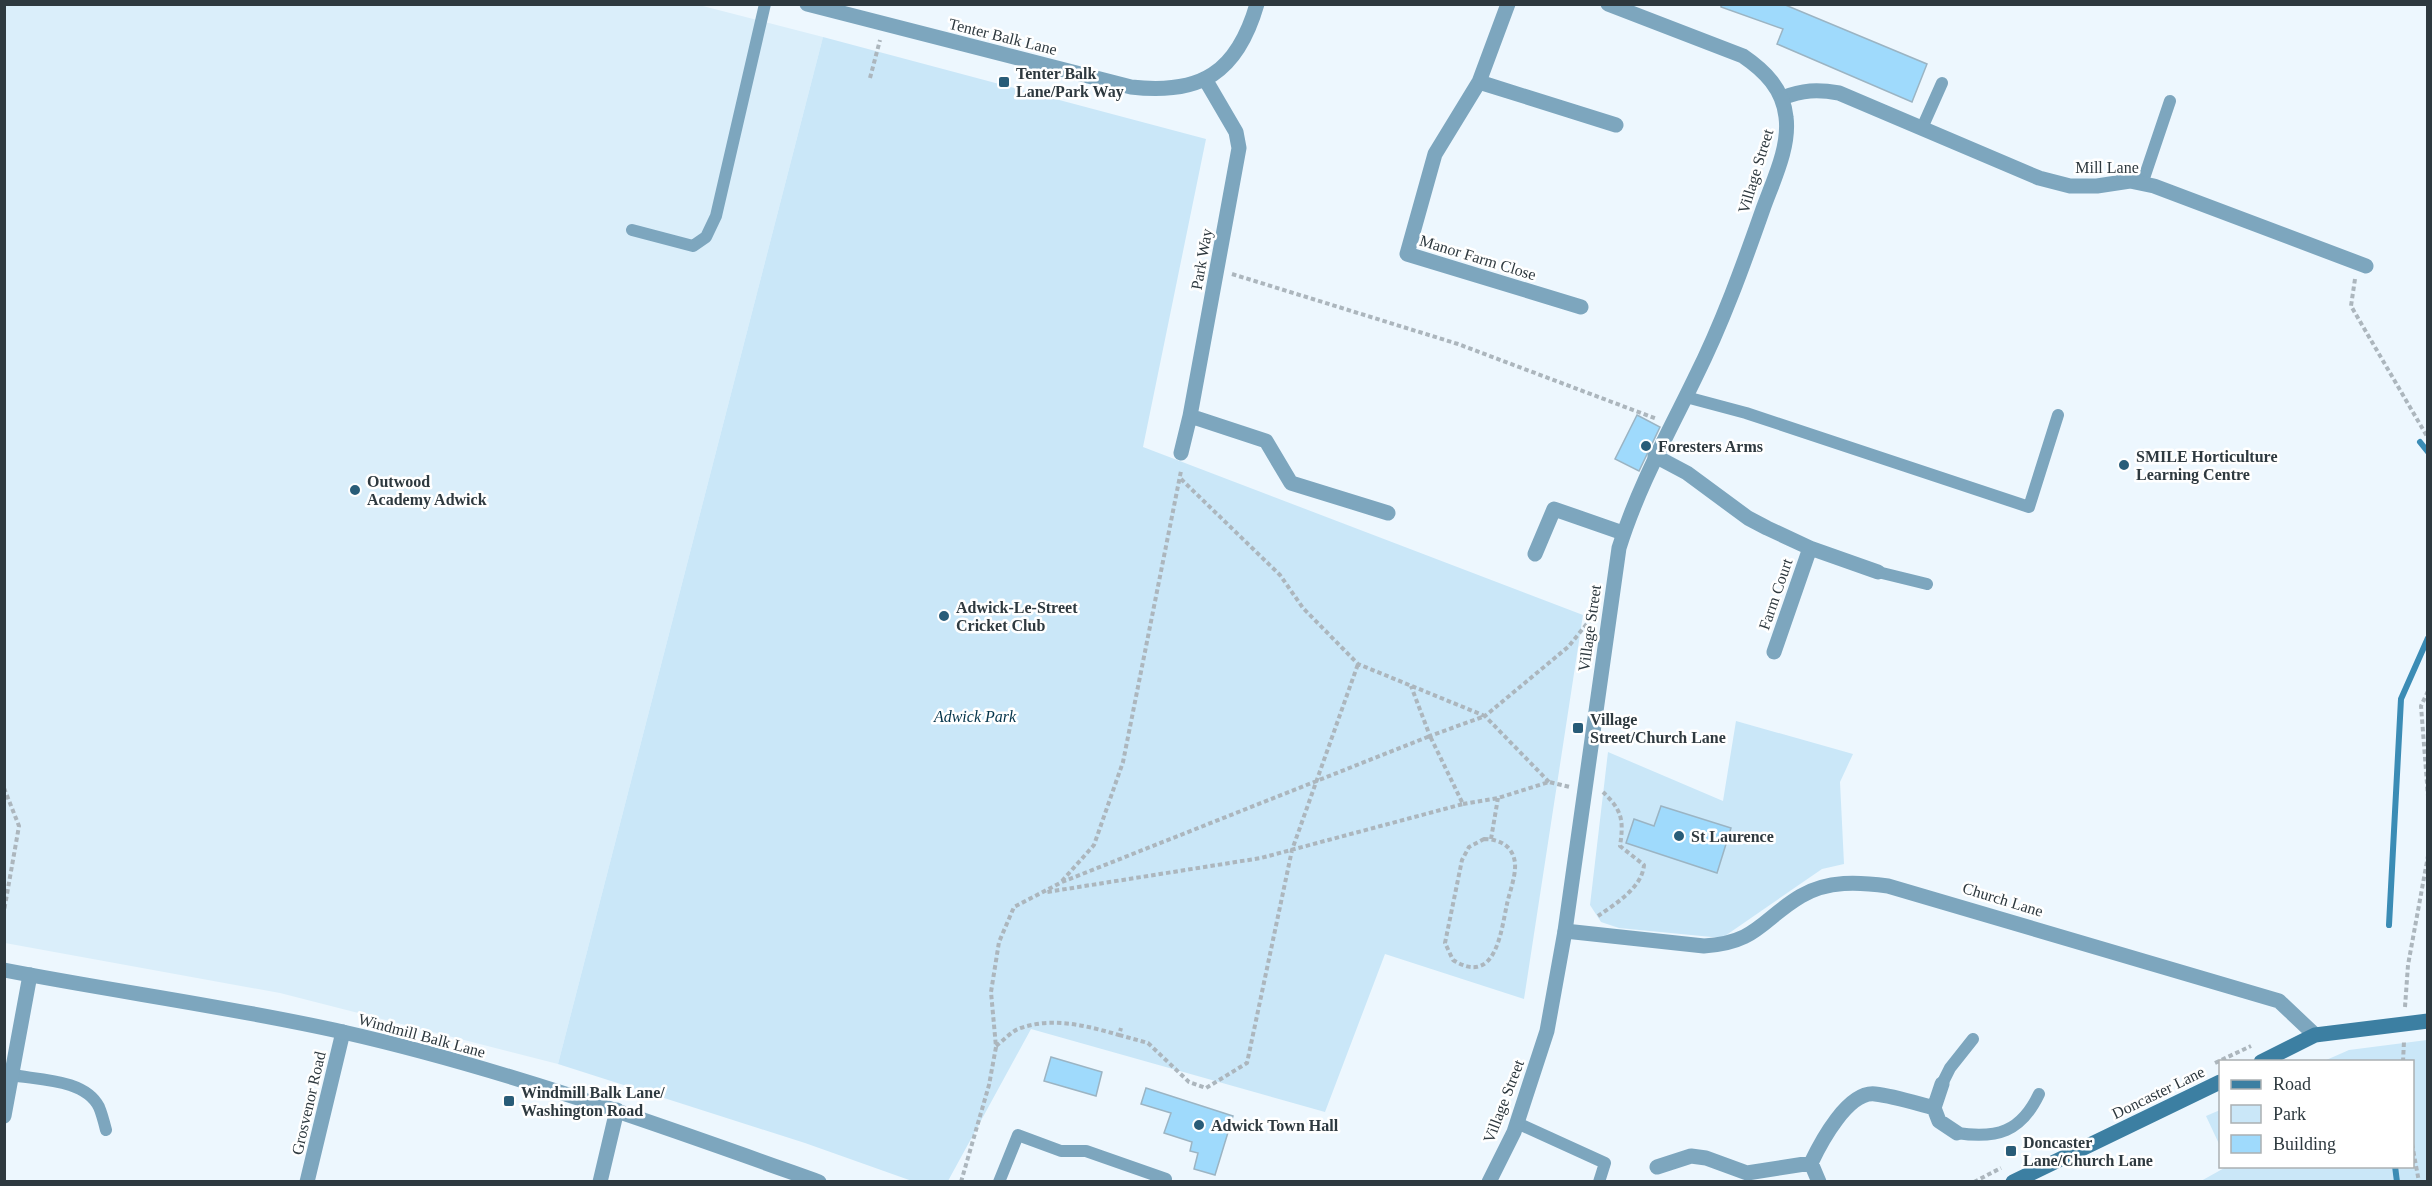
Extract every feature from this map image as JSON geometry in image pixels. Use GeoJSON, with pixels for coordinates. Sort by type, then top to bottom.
{"type":"FeatureCollection","features":[{"type":"Feature","properties":{"kind":"main road"},"geometry":{"type":"LineString","coordinates":[[2265,1060],[2315,1035],[2427,1021]]}},
{"type":"Feature","properties":{"kind":"main road","name":"Doncaster Lane"},"geometry":{"type":"LineString","coordinates":[[2013,1182],[2219,1082]]}},
{"type":"Feature","properties":{"kind":"street","name":"Tenter Balk Lane"},"geometry":{"type":"LineString","coordinates":[[807,4],[1131,87],[1163,91],[1186,87],[1205,80],[1227,63],[1240,48],[1257,4]]}},
{"type":"Feature","properties":{"kind":"street","name":"Manor Farm Close"},"geometry":{"type":"LineString","coordinates":[[1508,4],[1479,81],[1435,154],[1407,254],[1581,307]]}},
{"type":"Feature","properties":{"kind":"street"},"geometry":{"type":"LineString","coordinates":[[1608,4],[1743,56],[1762,69],[1782,98]]}},
{"type":"Feature","properties":{"kind":"street","name":"Park Way"},"geometry":{"type":"LineString","coordinates":[[1181,453],[1190,416],[1239,148],[1236,132],[1205,80]]}},
{"type":"Feature","properties":{"kind":"street"},"geometry":{"type":"LineString","coordinates":[[1479,81],[1616,125]]}},
{"type":"Feature","properties":{"kind":"street","name":"Mill Lane"},"geometry":{"type":"LineString","coordinates":[[1782,98],[1802,90],[1816,89],[1839,93],[2039,178],[2070,186],[2097,186],[2130,181],[2154,186],[2362,264]]}},
{"type":"Feature","properties":{"kind":"street","name":"Village Street"},"geometry":{"type":"LineString","coordinates":[[1489,1182],[1517,1123],[1546,1031],[1565,931],[1608,619],[1623,533],[1637,493],[1686,397],[1717,327],[1774,178],[1787,128],[1782,98]]}},
{"type":"Feature","properties":{"kind":"street"},"geometry":{"type":"LineString","coordinates":[[1190,416],[1266,441],[1291,483],[1388,513]]}},
{"type":"Feature","properties":{"kind":"street","name":"Farm Court"},"geometry":{"type":"LineString","coordinates":[[1655,456],[1687,472],[1748,518],[1810,548],[1878,572]]}},
{"type":"Feature","properties":{"kind":"street"},"geometry":{"type":"LineString","coordinates":[[1535,554],[1554,509],[1623,533]]}},
{"type":"Feature","properties":{"kind":"street","name":"Farm Court"},"geometry":{"type":"LineString","coordinates":[[1774,652],[1810,548]]}},
{"type":"Feature","properties":{"kind":"street","name":"Church Lane"},"geometry":{"type":"LineString","coordinates":[[1565,931],[1704,946],[1725,945],[1743,940],[1801,896],[1818,889],[1839,884],[1879,884],[1911,890],[2279,1001],[2315,1035]]}},
{"type":"Feature","properties":{"kind":"street","name":"Windmill Balk Lane"},"geometry":{"type":"LineString","coordinates":[[4,970],[343,1032],[468,1065],[617,1110],[819,1182]]}},
{"type":"Feature","properties":{"kind":"street"},"geometry":{"type":"LineString","coordinates":[[4,1116],[30,975]]}},
{"type":"Feature","properties":{"kind":"street","name":"Grosvenor Road"},"geometry":{"type":"LineString","coordinates":[[308,1182],[343,1032]]}},
{"type":"Feature","properties":{"kind":"street"},"geometry":{"type":"LineString","coordinates":[[1942,1084],[1934,1108],[1939,1121],[1957,1133]]}},
{"type":"Feature","properties":{"kind":"street"},"geometry":{"type":"LineString","coordinates":[[1811,1163],[1838,1118],[1861,1096],[1873,1093],[1934,1108]]}},
{"type":"Feature","properties":{"kind":"street"},"geometry":{"type":"LineString","coordinates":[[600,1182],[617,1110]]}},
{"type":"Feature","properties":{"kind":"street"},"geometry":{"type":"LineString","coordinates":[[1657,1167],[1690,1156],[1706,1158],[1747,1173],[1811,1163]]}},
{"type":"Feature","properties":{"kind":"street"},"geometry":{"type":"LineString","coordinates":[[1811,1163],[1819,1182]]}},
{"type":"Feature","properties":{"kind":"lane"},"geometry":{"type":"LineString","coordinates":[[632,230],[693,246],[706,237],[716,216],[765,4]]}},
{"type":"Feature","properties":{"kind":"lane"},"geometry":{"type":"LineString","coordinates":[[1922,128],[1942,83]]}},
{"type":"Feature","properties":{"kind":"lane"},"geometry":{"type":"LineString","coordinates":[[2142,184],[2170,101]]}},
{"type":"Feature","properties":{"kind":"lane"},"geometry":{"type":"LineString","coordinates":[[1686,397],[1746,412],[2029,507],[2058,416]]}},
{"type":"Feature","properties":{"kind":"lane"},"geometry":{"type":"LineString","coordinates":[[1878,572],[1927,584]]}},
{"type":"Feature","properties":{"kind":"lane"},"geometry":{"type":"LineString","coordinates":[[1942,1084],[1950,1068],[1973,1039]]}},
{"type":"Feature","properties":{"kind":"lane"},"geometry":{"type":"LineString","coordinates":[[12,1075],[80,1088],[91,1096],[99,1107],[106,1130]]}},
{"type":"Feature","properties":{"kind":"lane"},"geometry":{"type":"LineString","coordinates":[[1957,1133],[1987,1136],[2012,1128],[2025,1119],[2039,1094]]}},
{"type":"Feature","properties":{"kind":"lane"},"geometry":{"type":"LineString","coordinates":[[1517,1123],[1605,1163],[1599,1182]]}},
{"type":"Feature","properties":{"kind":"lane"},"geometry":{"type":"LineString","coordinates":[[999,1182],[1018,1135],[1061,1151],[1086,1152],[1166,1179]]}},
{"type":"Feature","properties":{"kind":"path"},"geometry":{"type":"LineString","coordinates":[[870,78],[884,24]]}},
{"type":"Feature","properties":{"kind":"path"},"geometry":{"type":"LineString","coordinates":[[2362,264],[2351,306],[2427,438]]}},
{"type":"Feature","properties":{"kind":"path"},"geometry":{"type":"LineString","coordinates":[[1217,269],[1458,345],[1671,424]]}},
{"type":"Feature","properties":{"kind":"path"},"geometry":{"type":"LineString","coordinates":[[1062,882],[1094,844],[1123,762],[1160,569],[1181,479],[1181,453]]}},
{"type":"Feature","properties":{"kind":"path"},"geometry":{"type":"LineString","coordinates":[[1181,479],[1280,575],[1303,608],[1358,664],[1485,716],[1549,782]]}},
{"type":"Feature","properties":{"kind":"path"},"geometry":{"type":"LineString","coordinates":[[961,1182],[989,1085],[996,1047],[991,992],[999,942],[1014,907],[1047,892],[1062,882],[1485,716],[1568,647],[1594,614],[1608,619]]}},
{"type":"Feature","properties":{"kind":"path"},"geometry":{"type":"LineString","coordinates":[[996,1047],[1017,1029],[1048,1024],[1078,1024],[1148,1043],[1189,1082],[1206,1088],[1247,1063],[1293,850],[1358,664]]}},
{"type":"Feature","properties":{"kind":"path"},"geometry":{"type":"LineString","coordinates":[[1410,686],[1430,736],[1463,804]]}},
{"type":"Feature","properties":{"kind":"path"},"geometry":{"type":"LineString","coordinates":[[2427,691],[2421,706],[2427,796]]}},
{"type":"Feature","properties":{"kind":"path"},"geometry":{"type":"LineString","coordinates":[[1047,892],[1261,858],[1463,804],[1498,798],[1549,782],[1604,792],[1620,811],[1623,828],[1620,846],[1644,865],[1643,874],[1623,898],[1597,916]]}},
{"type":"Feature","properties":{"kind":"path"},"geometry":{"type":"LineString","coordinates":[[4,788],[19,826],[4,910]]}},
{"type":"Feature","properties":{"kind":"path"},"geometry":{"type":"LineString","coordinates":[[1491,839],[1498,798]]}},
{"type":"Feature","properties":{"kind":"path"},"geometry":{"type":"LineString","coordinates":[[1491,839],[1509,849],[1515,867],[1496,951],[1485,963],[1470,967],[1454,960],[1445,943],[1464,855],[1475,842],[1491,839]]}},
{"type":"Feature","properties":{"kind":"path"},"geometry":{"type":"LineString","coordinates":[[2404,1024],[2408,965],[2427,856]]}},
{"type":"Feature","properties":{"kind":"path"},"geometry":{"type":"LineString","coordinates":[[1119,1035],[1121,1028]]}},
{"type":"Feature","properties":{"kind":"path"},"geometry":{"type":"LineString","coordinates":[[2414,1155],[2419,1182]]}},
{"type":"Feature","properties":{"kind":"shaded area","name":"Outwood Academy Adwick"},"geometry":{"type":"Polygon","coordinates":[[[695,4],[823,37],[558,1064],[280,993],[5,943],[4,5],[695,4]]]}},
{"type":"Feature","properties":{"kind":"green space","name":"Adwick Park"},"geometry":{"type":"Polygon","coordinates":[[[823,37],[1206,139],[1143,447],[1583,615],[1524,999],[1385,954],[1325,1112],[1031,1029],[948,1181],[912,1181],[805,1143],[558,1064],[823,37]]]}},
{"type":"Feature","properties":{"kind":"green space"},"geometry":{"type":"Polygon","coordinates":[[[1736,721],[1853,754],[1840,782],[1844,864],[1822,869],[1722,938],[1619,928],[1601,922],[1590,905],[1608,752],[1723,801],[1736,721]]]}},
{"type":"Feature","properties":{"kind":"green space"},"geometry":{"type":"Polygon","coordinates":[[[2427,1040],[2427,1181],[2201,1181],[2224,1168],[2414,1168],[2414,1060],[2326,1060],[2349,1050],[2427,1040]]]}},
{"type":"Feature","properties":{"kind":"green space"},"geometry":{"type":"Polygon","coordinates":[[[2219,1110],[2219,1144],[2206,1116],[2219,1110]]]}},
{"type":"Feature","properties":{"kind":"building"},"geometry":{"type":"Polygon","coordinates":[[[1721,4],[1783,4],[1927,64],[1912,102],[1777,44],[1783,29],[1721,7],[1721,4]]]}},
{"type":"Feature","properties":{"kind":"building"},"geometry":{"type":"Polygon","coordinates":[[[1637,415],[1660,427],[1639,471],[1615,459],[1637,415]]]}},
{"type":"Feature","properties":{"kind":"building","name":"St Laurence"},"geometry":{"type":"Polygon","coordinates":[[[1661,806],[1731,828],[1717,873],[1626,843],[1634,819],[1654,826],[1661,806]]]}},
{"type":"Feature","properties":{"kind":"building"},"geometry":{"type":"Polygon","coordinates":[[[1051,1057],[1102,1072],[1096,1096],[1044,1081],[1051,1057]]]}},
{"type":"Feature","properties":{"kind":"building","name":"Adwick Town Hall"},"geometry":{"type":"Polygon","coordinates":[[[1146,1088],[1233,1116],[1215,1175],[1194,1169],[1198,1153],[1190,1151],[1192,1142],[1164,1133],[1171,1113],[1141,1104],[1146,1088]]]}},
{"type":"Feature","properties":{"kind":"waterway"},"geometry":{"type":"LineString","coordinates":[[2420,442],[2428,452]]}},
{"type":"Feature","properties":{"kind":"waterway"},"geometry":{"type":"LineString","coordinates":[[2389,925],[2401,699],[2428,638]]}},
{"type":"Feature","properties":{"kind":"waterway"},"geometry":{"type":"LineString","coordinates":[[2395,1168],[2397,1182]]}},
{"type":"Feature","properties":{"kind":"place","name":"Tenter Balk Lane/Park Way"},"geometry":{"type":"Point","coordinates":[1004,82]}},
{"type":"Feature","properties":{"kind":"place","name":"Foresters Arms"},"geometry":{"type":"Point","coordinates":[1646,446]}},
{"type":"Feature","properties":{"kind":"place","name":"SMILE Horticulture Learning Centre"},"geometry":{"type":"Point","coordinates":[2124,465]}},
{"type":"Feature","properties":{"kind":"place","name":"Outwood Academy Adwick"},"geometry":{"type":"Point","coordinates":[355,490]}},
{"type":"Feature","properties":{"kind":"place","name":"Adwick-Le-Street Cricket Club"},"geometry":{"type":"Point","coordinates":[944,616]}},
{"type":"Feature","properties":{"kind":"place","name":"Village Street/Church Lane"},"geometry":{"type":"Point","coordinates":[1578,728]}},
{"type":"Feature","properties":{"kind":"place","name":"St Laurence"},"geometry":{"type":"Point","coordinates":[1679,836]}},
{"type":"Feature","properties":{"kind":"place","name":"Windmill Balk Lane/ Washington Road"},"geometry":{"type":"Point","coordinates":[509,1101]}},
{"type":"Feature","properties":{"kind":"place","name":"Adwick Town Hall"},"geometry":{"type":"Point","coordinates":[1199,1125]}},
{"type":"Feature","properties":{"kind":"place","name":"Doncaster Lane/Church Lane"},"geometry":{"type":"Point","coordinates":[2011,1151]}}]}
